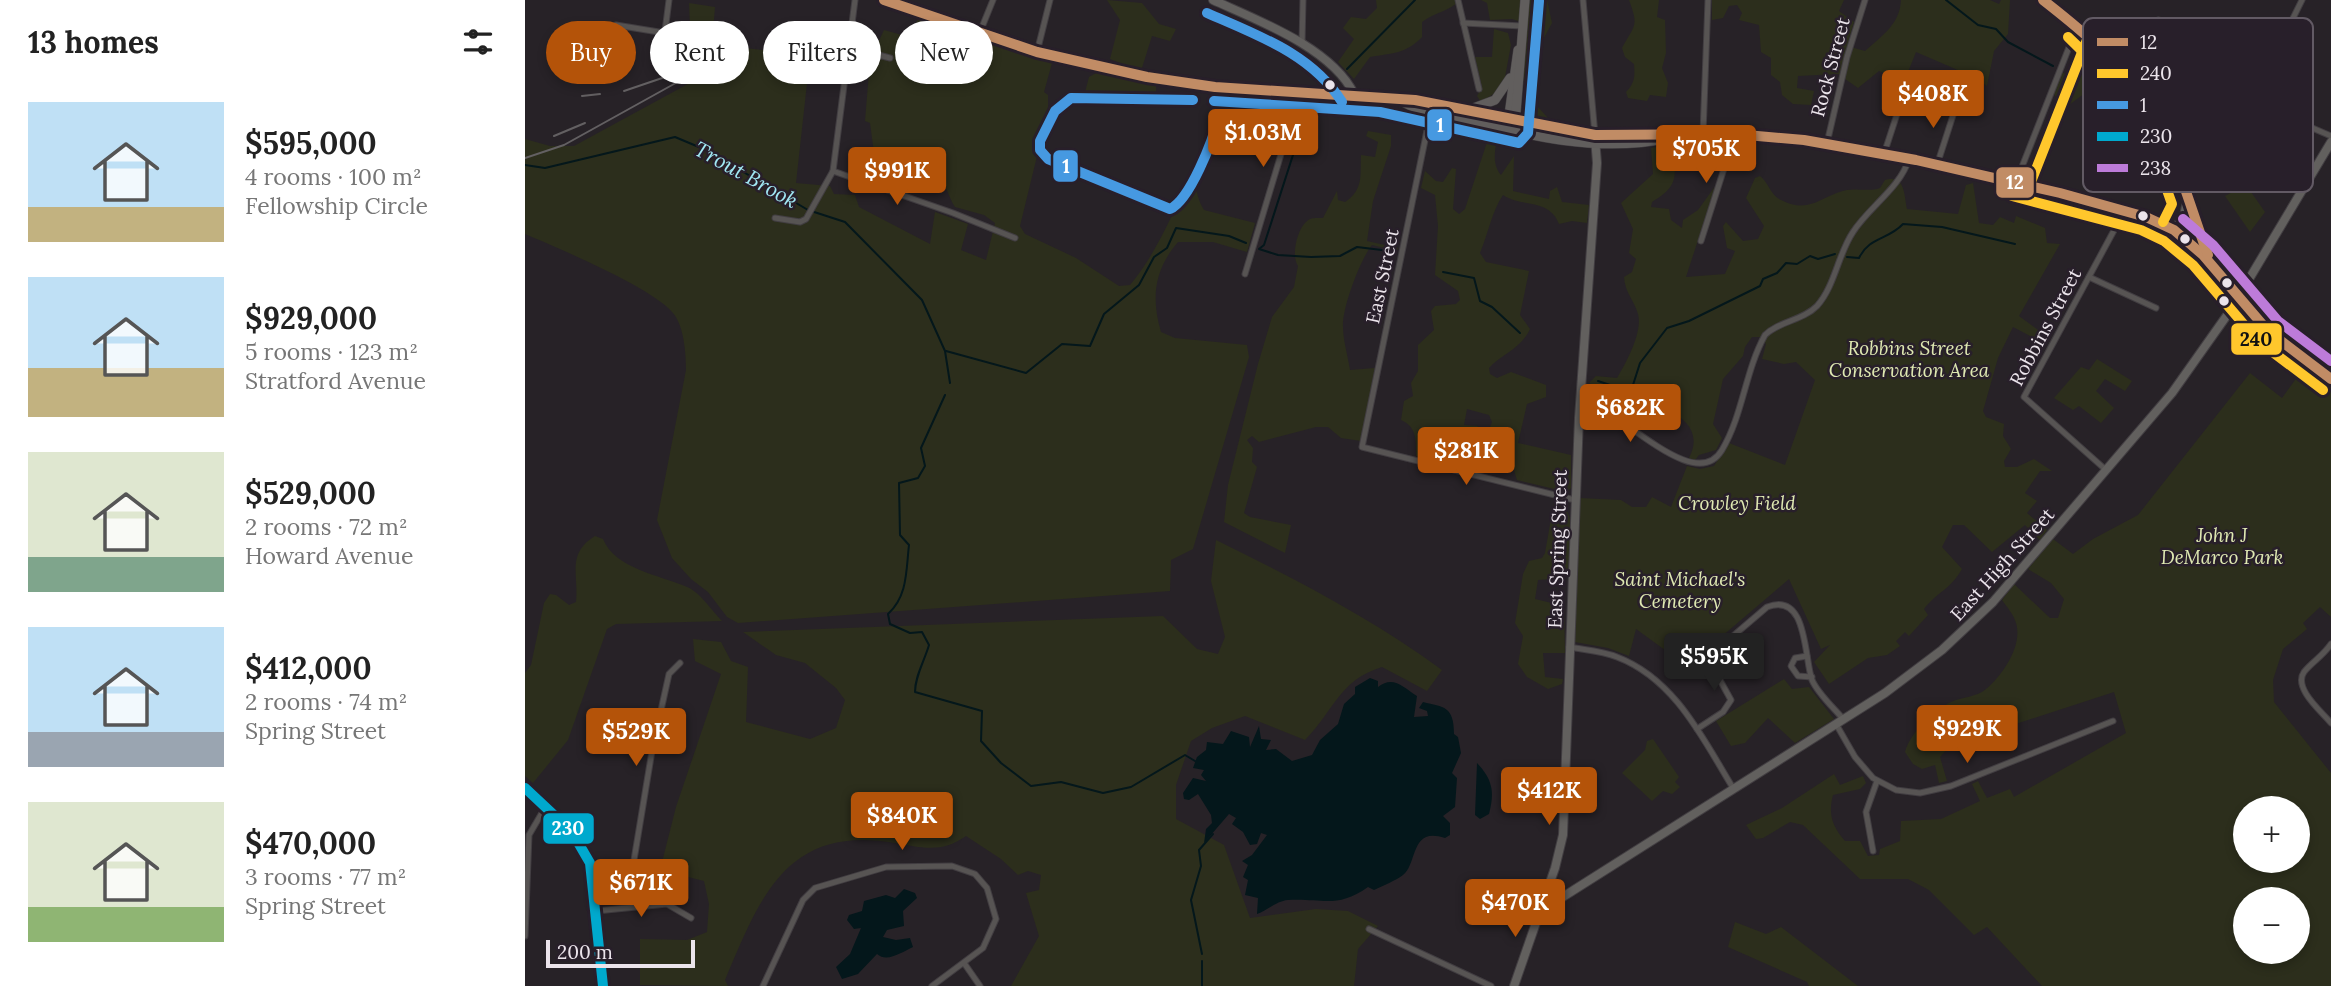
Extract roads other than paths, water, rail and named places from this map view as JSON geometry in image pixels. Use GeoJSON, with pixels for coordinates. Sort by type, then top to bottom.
{"type":"FeatureCollection","features":[{"type":"Feature","properties":{"kind":"main road"},"geometry":{"type":"LineString","coordinates":[[884,0],[947,21]]}},
{"type":"Feature","properties":{"kind":"main road"},"geometry":{"type":"LineString","coordinates":[[1213,0],[1302,44],[1342,75],[1354,94]]}},
{"type":"Feature","properties":{"kind":"main road"},"geometry":{"type":"LineString","coordinates":[[1525,0],[1520,45],[1520,82],[1524,113],[1539,126]]}},
{"type":"Feature","properties":{"kind":"main road"},"geometry":{"type":"LineString","coordinates":[[2043,0],[2083,33]]}},
{"type":"Feature","properties":{"kind":"main road"},"geometry":{"type":"LineString","coordinates":[[993,37],[1037,52],[1120,72],[1183,83],[1354,94],[1399,101],[1431,111],[1595,139],[1735,134],[1827,143],[2016,182],[2155,220],[2174,230],[2212,265],[2237,298],[2280,342],[2331,379]]}},
{"type":"Feature","properties":{"kind":"main road"},"geometry":{"type":"LineString","coordinates":[[1466,110],[1487,105],[1501,94],[1520,45]]}},
{"type":"Feature","properties":{"kind":"main road"},"geometry":{"type":"LineString","coordinates":[[1511,125],[1514,59]]}},
{"type":"Feature","properties":{"kind":"main road"},"geometry":{"type":"LineString","coordinates":[[1511,125],[1520,82]]}},
{"type":"Feature","properties":{"kind":"main road"},"geometry":{"type":"LineString","coordinates":[[1399,101],[1415,100],[1466,110],[1511,125],[1539,126],[1595,139]]}},
{"type":"Feature","properties":{"kind":"main road","name":"East Spring Street"},"geometry":{"type":"LineString","coordinates":[[1514,986],[1561,848],[1575,500],[1594,212],[1595,139]]}},
{"type":"Feature","properties":{"kind":"main road","name":"East High Street"},"geometry":{"type":"LineString","coordinates":[[2313,172],[2331,142]]}},
{"type":"Feature","properties":{"kind":"main road"},"geometry":{"type":"LineString","coordinates":[[2183,192],[2212,265]]}},
{"type":"Feature","properties":{"kind":"main road","name":"East High Street"},"geometry":{"type":"LineString","coordinates":[[1544,901],[1558,900],[1911,676],[1976,619],[2179,383],[2237,298],[2301,192]]}},
{"type":"Feature","properties":{"kind":"main road"},"geometry":{"type":"LineString","coordinates":[[2174,230],[2184,216],[2187,203]]}},
{"type":"Feature","properties":{"kind":"main road"},"geometry":{"type":"LineString","coordinates":[[2183,237],[2190,228],[2192,216]]}},
{"type":"Feature","properties":{"kind":"main road"},"geometry":{"type":"LineString","coordinates":[[525,788],[577,839],[590,863],[603,986]]}},
{"type":"Feature","properties":{"kind":"street"},"geometry":{"type":"LineString","coordinates":[[636,30],[664,36],[669,0]]}},
{"type":"Feature","properties":{"kind":"street"},"geometry":{"type":"LineString","coordinates":[[852,21],[855,0]]}},
{"type":"Feature","properties":{"kind":"street"},"geometry":{"type":"LineString","coordinates":[[984,21],[993,0]]}},
{"type":"Feature","properties":{"kind":"street"},"geometry":{"type":"LineString","coordinates":[[1037,52],[1050,0]]}},
{"type":"Feature","properties":{"kind":"street"},"geometry":{"type":"LineString","coordinates":[[1302,44],[1303,0]]}},
{"type":"Feature","properties":{"kind":"street"},"geometry":{"type":"LineString","coordinates":[[1458,0],[1479,89]]}},
{"type":"Feature","properties":{"kind":"street"},"geometry":{"type":"LineString","coordinates":[[1583,0],[1595,139]]}},
{"type":"Feature","properties":{"kind":"street"},"geometry":{"type":"LineString","coordinates":[[1703,134],[1708,0]]}},
{"type":"Feature","properties":{"kind":"street","name":"Rock Street"},"geometry":{"type":"LineString","coordinates":[[1827,143],[1847,57],[1865,0]]}},
{"type":"Feature","properties":{"kind":"street"},"geometry":{"type":"LineString","coordinates":[[2293,18],[2302,0]]}},
{"type":"Feature","properties":{"kind":"street"},"geometry":{"type":"LineString","coordinates":[[1463,23],[1522,26]]}},
{"type":"Feature","properties":{"kind":"street"},"geometry":{"type":"LineString","coordinates":[[2016,182],[2077,27]]}},
{"type":"Feature","properties":{"kind":"street"},"geometry":{"type":"LineString","coordinates":[[881,56],[890,58]]}},
{"type":"Feature","properties":{"kind":"street"},"geometry":{"type":"LineString","coordinates":[[775,218],[800,222],[811,211],[833,171],[844,84]]}},
{"type":"Feature","properties":{"kind":"street"},"geometry":{"type":"LineString","coordinates":[[1245,274],[1300,91]]}},
{"type":"Feature","properties":{"kind":"street"},"geometry":{"type":"LineString","coordinates":[[1937,165],[1957,103]]}},
{"type":"Feature","properties":{"kind":"street"},"geometry":{"type":"LineString","coordinates":[[1884,153],[1899,108]]}},
{"type":"Feature","properties":{"kind":"street","name":"East Street"},"geometry":{"type":"LineString","coordinates":[[1431,111],[1362,447],[1575,500]]}},
{"type":"Feature","properties":{"kind":"street"},"geometry":{"type":"LineString","coordinates":[[2313,128],[2331,136]]}},
{"type":"Feature","properties":{"kind":"street"},"geometry":{"type":"LineString","coordinates":[[1702,242],[1735,134]]}},
{"type":"Feature","properties":{"kind":"street"},"geometry":{"type":"LineString","coordinates":[[1580,400],[1606,409],[1642,437],[1689,463],[1703,465],[1717,457],[1728,437],[1765,335],[1804,316],[1818,305],[1854,231],[1903,173],[1909,159]]}},
{"type":"Feature","properties":{"kind":"street"},"geometry":{"type":"LineString","coordinates":[[833,171],[1015,238]]}},
{"type":"Feature","properties":{"kind":"street","name":"Robbins Street"},"geometry":{"type":"LineString","coordinates":[[2106,470],[2024,397],[2125,211]]}},
{"type":"Feature","properties":{"kind":"street"},"geometry":{"type":"LineString","coordinates":[[2089,277],[2156,308]]}},
{"type":"Feature","properties":{"kind":"street"},"geometry":{"type":"LineString","coordinates":[[1697,729],[1723,712],[1731,702],[1730,694],[1715,673],[1712,658],[1719,648],[1749,621],[1772,605],[1787,607],[1802,625],[1812,677],[1840,722],[1860,763],[1877,781],[1903,791],[1935,791],[2113,721]]}},
{"type":"Feature","properties":{"kind":"street"},"geometry":{"type":"LineString","coordinates":[[2331,644],[2320,660],[2303,674],[2301,681],[2306,693],[2331,723]]}},
{"type":"Feature","properties":{"kind":"street"},"geometry":{"type":"LineString","coordinates":[[1569,648],[1610,654],[1638,668],[1672,695],[1697,729],[1733,788]]}},
{"type":"Feature","properties":{"kind":"street"},"geometry":{"type":"LineString","coordinates":[[1807,656],[1795,658],[1791,666],[1798,676],[1812,677]]}},
{"type":"Feature","properties":{"kind":"street"},"geometry":{"type":"LineString","coordinates":[[592,876],[625,874],[633,866],[652,751],[669,674],[680,663]]}},
{"type":"Feature","properties":{"kind":"street"},"geometry":{"type":"LineString","coordinates":[[1873,851],[1866,812],[1877,781]]}},
{"type":"Feature","properties":{"kind":"street"},"geometry":{"type":"LineString","coordinates":[[525,936],[529,835],[546,806]]}},
{"type":"Feature","properties":{"kind":"street"},"geometry":{"type":"LineString","coordinates":[[763,986],[809,894],[833,880],[891,866],[960,867],[975,874],[987,888],[995,908],[993,931],[983,948],[932,986]]}},
{"type":"Feature","properties":{"kind":"street"},"geometry":{"type":"LineString","coordinates":[[596,911],[667,904],[691,918]]}},
{"type":"Feature","properties":{"kind":"street"},"geometry":{"type":"LineString","coordinates":[[1369,929],[1491,986]]}},
{"type":"Feature","properties":{"kind":"street"},"geometry":{"type":"LineString","coordinates":[[964,963],[980,986]]}},
{"type":"Feature","properties":{"kind":"waterway"},"geometry":{"type":"LineString","coordinates":[[1347,69],[1415,0]]}},
{"type":"Feature","properties":{"kind":"waterway"},"geometry":{"type":"LineString","coordinates":[[1946,0],[1978,25],[1996,29],[2008,42],[2053,66]]}},
{"type":"Feature","properties":{"kind":"waterway"},"geometry":{"type":"LineString","coordinates":[[1319,99],[1302,127],[1264,245],[1259,249],[1278,255],[1311,257],[1340,256],[1357,247],[1390,251]]}},
{"type":"Feature","properties":{"kind":"waterway","name":"Trout Brook"},"geometry":{"type":"LineString","coordinates":[[525,165],[545,168],[675,137],[706,150],[808,210],[845,222],[922,300],[945,351],[950,383]]}},
{"type":"Feature","properties":{"kind":"waterway"},"geometry":{"type":"LineString","coordinates":[[1847,257],[1859,258],[1873,242],[1903,224],[1942,227],[2015,244]]}},
{"type":"Feature","properties":{"kind":"waterway"},"geometry":{"type":"LineString","coordinates":[[946,351],[1026,373],[1062,344],[1090,346],[1104,314],[1139,285],[1154,257],[1167,248],[1176,228],[1229,236],[1246,243]]}},
{"type":"Feature","properties":{"kind":"waterway"},"geometry":{"type":"LineString","coordinates":[[1598,381],[1616,387],[1633,385],[1640,363],[1667,328],[1689,321],[1760,286],[1763,279],[1777,273],[1786,263],[1797,264],[1810,256],[1818,259],[1835,254]]}},
{"type":"Feature","properties":{"kind":"waterway"},"geometry":{"type":"LineString","coordinates":[[1443,272],[1474,278],[1480,301],[1492,307],[1520,333]]}},
{"type":"Feature","properties":{"kind":"waterway"},"geometry":{"type":"LineString","coordinates":[[945,395],[921,448],[925,466],[918,478],[899,483],[900,535],[909,545],[903,591],[888,614],[890,624],[910,633],[922,632],[929,645],[915,692],[982,711],[981,741],[1001,763],[1031,786],[1061,782],[1103,793],[1131,787],[1185,755],[1195,761]]}},
{"type":"Feature","properties":{"kind":"waterway"},"geometry":{"type":"LineString","coordinates":[[1202,954],[1191,900],[1201,866],[1199,850],[1213,834]]}},
{"type":"Feature","properties":{"kind":"waterway"},"geometry":{"type":"LineString","coordinates":[[1202,961],[1202,986]]}},
{"type":"Feature","properties":{"kind":"railway"},"geometry":{"type":"LineString","coordinates":[[624,91],[650,82]]}},
{"type":"Feature","properties":{"kind":"railway"},"geometry":{"type":"LineString","coordinates":[[525,158],[564,145],[674,84]]}},
{"type":"Feature","properties":{"kind":"railway"},"geometry":{"type":"LineString","coordinates":[[582,96],[600,94]]}},
{"type":"Feature","properties":{"kind":"railway"},"geometry":{"type":"LineString","coordinates":[[554,136],[585,123]]}},
{"type":"Feature","properties":{"kind":"park label","name":"Robbins Street Conservation Area"},"geometry":{"type":"Point","coordinates":[1909,359]}},
{"type":"Feature","properties":{"kind":"park label","name":"Crowley Field"},"geometry":{"type":"Point","coordinates":[1737,503]}},
{"type":"Feature","properties":{"kind":"park label","name":"John J DeMarco Park"},"geometry":{"type":"Point","coordinates":[2222,546]}},
{"type":"Feature","properties":{"kind":"park label","name":"Saint Michael's Cemetery"},"geometry":{"type":"Point","coordinates":[1680,590]}}]}
